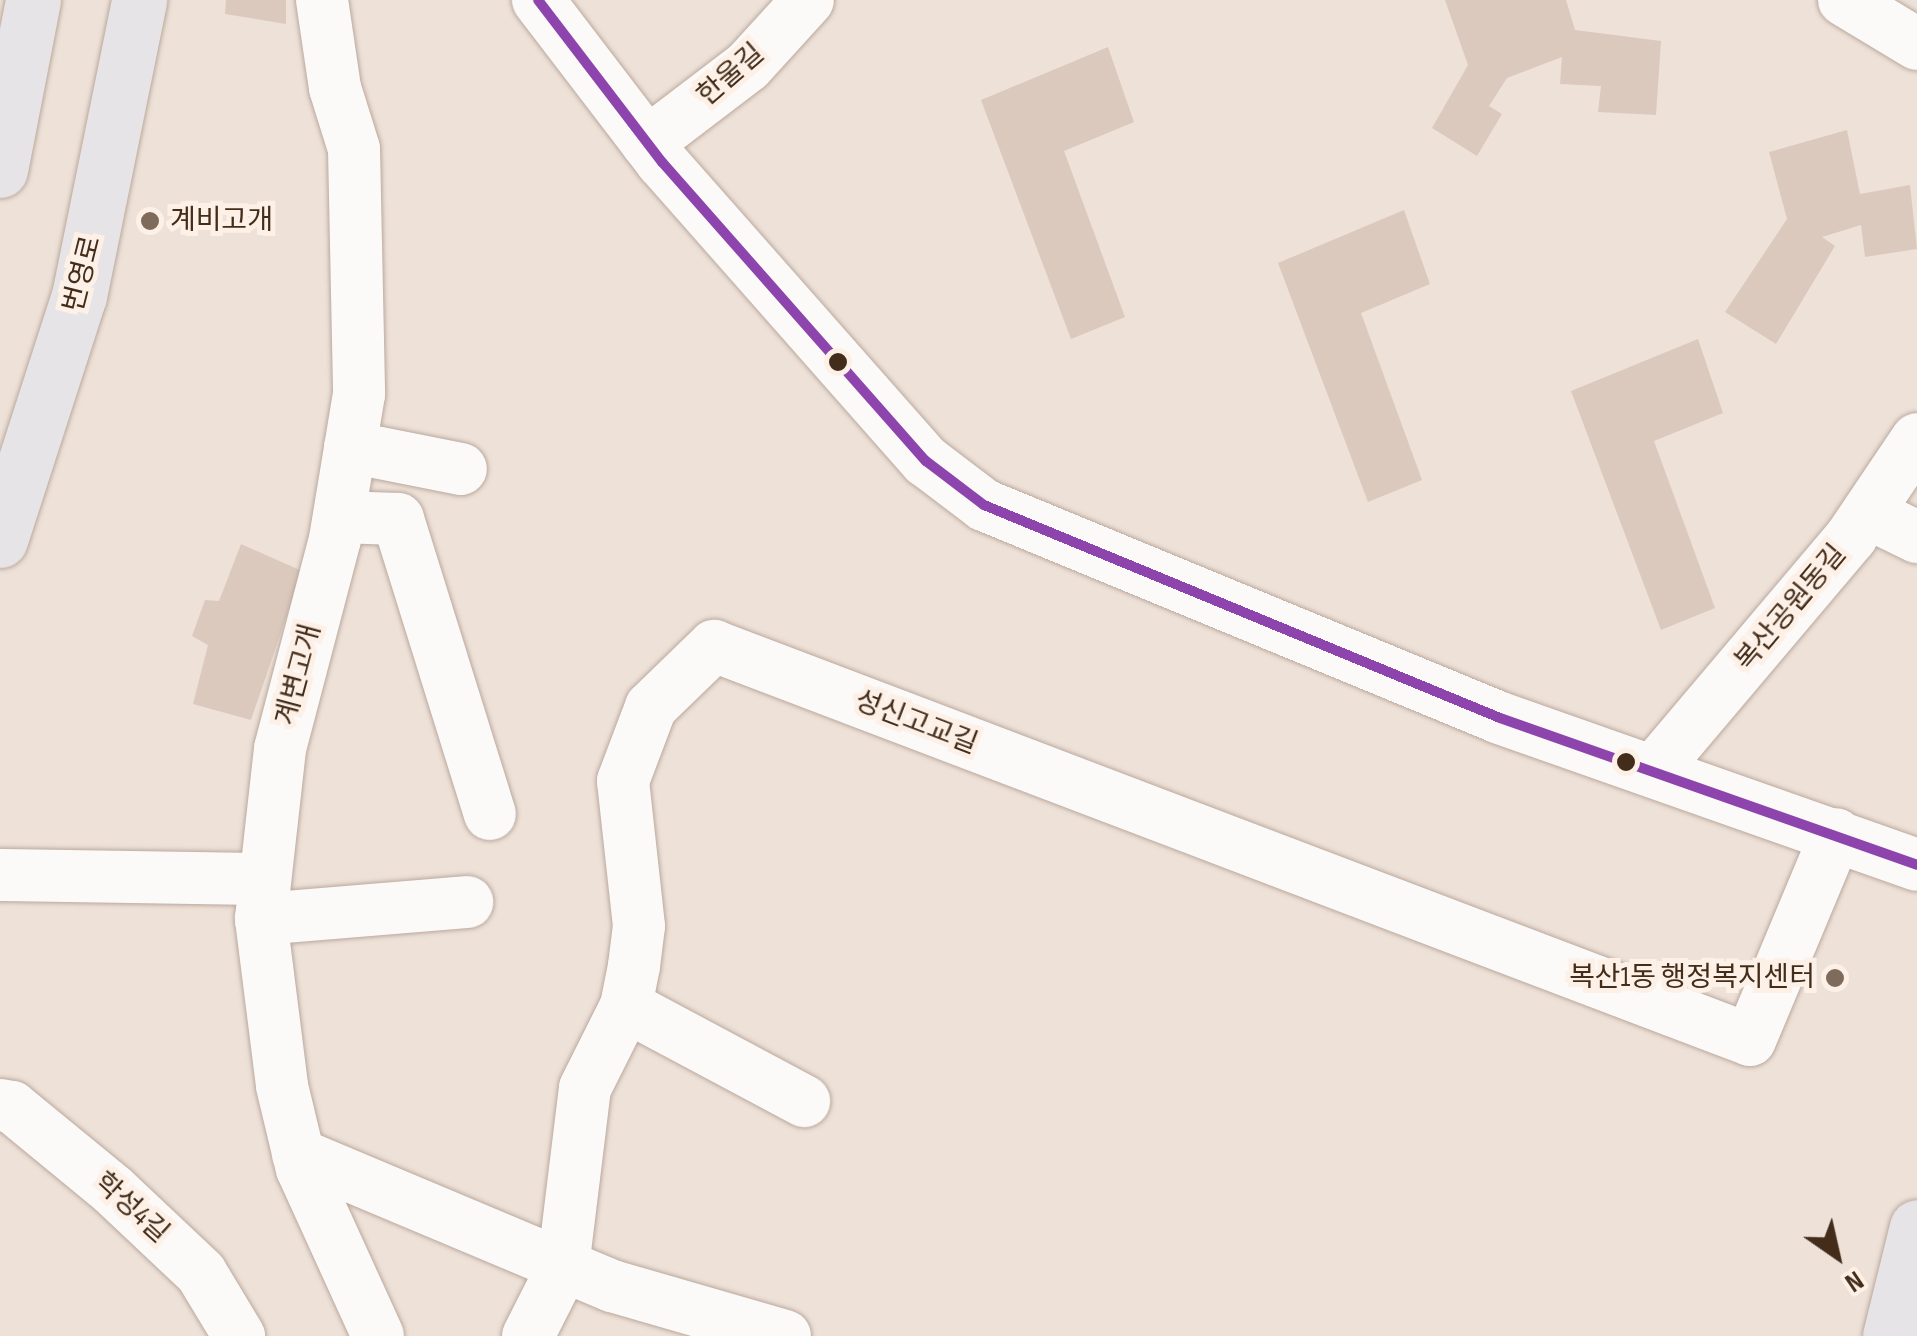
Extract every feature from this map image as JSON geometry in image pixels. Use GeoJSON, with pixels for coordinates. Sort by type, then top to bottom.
{"type":"FeatureCollection","features":[{"type":"Feature","properties":{"kind":"main road"},"geometry":{"type":"LineString","coordinates":[[0,170],[33,0]]}},
{"type":"Feature","properties":{"kind":"main road","name":"번영로"},"geometry":{"type":"LineString","coordinates":[[0,540],[79,296],[140,0]]}},
{"type":"Feature","properties":{"kind":"main road"},"geometry":{"type":"LineString","coordinates":[[1890,1336],[1917,1227]]}},
{"type":"Feature","properties":{"kind":"street","name":"계변고개"},"geometry":{"type":"LineString","coordinates":[[322,0],[335,88],[354,149],[358,394],[339,516],[280,749],[262,899],[282,1086],[298,1154],[378,1336]]}},
{"type":"Feature","properties":{"kind":"street"},"geometry":{"type":"LineString","coordinates":[[538,0],[647,143],[926,461],[984,505],[1500,718],[1917,865]]}},
{"type":"Feature","properties":{"kind":"street","name":"한울길"},"geometry":{"type":"LineString","coordinates":[[647,143],[748,66],[808,0]]}},
{"type":"Feature","properties":{"kind":"street"},"geometry":{"type":"LineString","coordinates":[[1844,0],[1917,44]]}},
{"type":"Feature","properties":{"kind":"street","name":"복산공원동길"},"geometry":{"type":"LineString","coordinates":[[1655,770],[1868,513],[1917,439]]}},
{"type":"Feature","properties":{"kind":"street"},"geometry":{"type":"LineString","coordinates":[[350,447],[461,468]]}},
{"type":"Feature","properties":{"kind":"street"},"geometry":{"type":"LineString","coordinates":[[1868,513],[1917,537]]}},
{"type":"Feature","properties":{"kind":"street"},"geometry":{"type":"LineString","coordinates":[[339,516],[398,519],[490,814]]}},
{"type":"Feature","properties":{"kind":"street","name":"성신고교길"},"geometry":{"type":"LineString","coordinates":[[563,1267],[584,1088],[626,1006],[640,926],[623,781],[651,707],[714,646],[1750,1040],[1836,834]]}},
{"type":"Feature","properties":{"kind":"street"},"geometry":{"type":"LineString","coordinates":[[0,876],[262,899],[468,902]]}},
{"type":"Feature","properties":{"kind":"street"},"geometry":{"type":"LineString","coordinates":[[626,1006],[804,1101]]}},
{"type":"Feature","properties":{"kind":"street","name":"학성4길"},"geometry":{"type":"LineString","coordinates":[[0,1105],[12,1107],[113,1190],[201,1273],[239,1336]]}},
{"type":"Feature","properties":{"kind":"street"},"geometry":{"type":"LineString","coordinates":[[298,1154],[563,1267],[785,1336]]}},
{"type":"Feature","properties":{"kind":"street"},"geometry":{"type":"LineString","coordinates":[[528,1336],[563,1267]]}},
{"type":"Feature","properties":{"kind":"building"},"geometry":{"type":"Polygon","coordinates":[[[226,0],[286,0],[286,24],[225,14],[226,0]]]}},
{"type":"Feature","properties":{"kind":"building"},"geometry":{"type":"Polygon","coordinates":[[[1445,0],[1566,0],[1575,30],[1661,41],[1656,115],[1598,112],[1601,86],[1560,84],[1562,57],[1507,78],[1489,106],[1502,114],[1477,156],[1432,128],[1468,65],[1445,0]]]}},
{"type":"Feature","properties":{"kind":"building"},"geometry":{"type":"Polygon","coordinates":[[[1108,47],[1134,122],[1064,151],[1125,317],[1071,339],[981,100],[1108,47]]]}},
{"type":"Feature","properties":{"kind":"building"},"geometry":{"type":"Polygon","coordinates":[[[1847,130],[1860,194],[1910,185],[1917,249],[1865,257],[1861,225],[1822,237],[1835,246],[1776,344],[1725,312],[1787,219],[1769,152],[1847,130]]]}},
{"type":"Feature","properties":{"kind":"building"},"geometry":{"type":"Polygon","coordinates":[[[1404,210],[1430,284],[1361,313],[1422,480],[1368,502],[1278,263],[1404,210]]]}},
{"type":"Feature","properties":{"kind":"building"},"geometry":{"type":"Polygon","coordinates":[[[1698,339],[1723,413],[1654,441],[1715,608],[1661,630],[1571,391],[1698,339]]]}},
{"type":"Feature","properties":{"kind":"building"},"geometry":{"type":"Polygon","coordinates":[[[241,544],[302,571],[251,720],[193,704],[208,645],[192,636],[205,600],[219,601],[241,544]]]}},
{"type":"Feature","properties":{"kind":"transit line"},"geometry":{"type":"LineString","coordinates":[[538,0],[662,162],[926,461],[984,505],[1500,718],[1917,865]]}},
{"type":"Feature","properties":{"kind":"place","name":"계비고개"},"geometry":{"type":"Point","coordinates":[150,221]}},
{"type":"Feature","properties":{"kind":"place","name":"복산1동 행정복지센터"},"geometry":{"type":"Point","coordinates":[1835,978]}}]}
